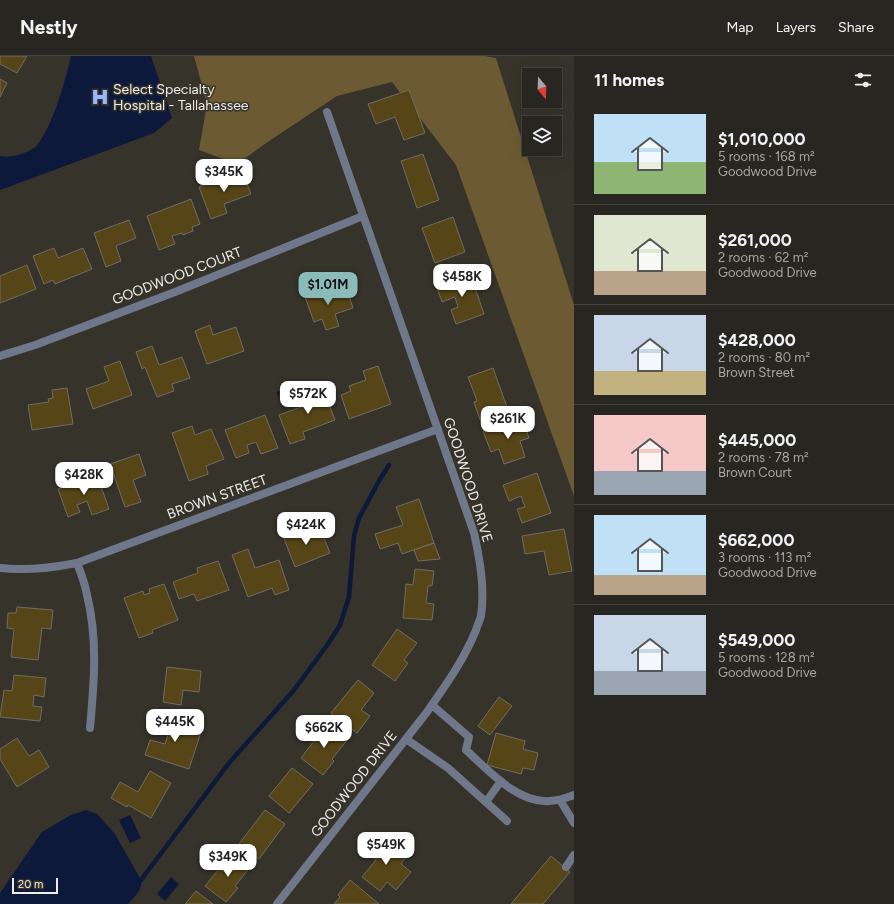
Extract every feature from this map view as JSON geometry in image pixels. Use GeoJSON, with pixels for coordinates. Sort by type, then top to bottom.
{"type":"FeatureCollection","features":[{"type":"Feature","properties":{"kind":"street","name":"GOODWOOD DRIVE"},"geometry":{"type":"LineString","coordinates":[[277,904],[449,682],[470,643],[481,617],[481,567],[474,533],[327,112]]}},
{"type":"Feature","properties":{"kind":"street","name":"GOODWOOD COURT"},"geometry":{"type":"LineString","coordinates":[[0,356],[35,345],[175,292],[363,216]]}},
{"type":"Feature","properties":{"kind":"street","name":"BROWN STREET"},"geometry":{"type":"LineString","coordinates":[[0,568],[31,570],[77,563],[438,429]]}},
{"type":"Feature","properties":{"kind":"street"},"geometry":{"type":"LineString","coordinates":[[77,563],[87,595],[94,655],[94,677],[90,728]]}},
{"type":"Feature","properties":{"kind":"street"},"geometry":{"type":"LineString","coordinates":[[432,705],[469,737],[466,750],[517,793],[533,800],[549,802],[574,795]]}},
{"type":"Feature","properties":{"kind":"street"},"geometry":{"type":"LineString","coordinates":[[406,739],[448,768],[507,821]]}},
{"type":"Feature","properties":{"kind":"street"},"geometry":{"type":"LineString","coordinates":[[486,802],[501,781]]}},
{"type":"Feature","properties":{"kind":"street"},"geometry":{"type":"LineString","coordinates":[[560,800],[574,823]]}},
{"type":"Feature","properties":{"kind":"street"},"geometry":{"type":"LineString","coordinates":[[566,866],[574,855]]}},
{"type":"Feature","properties":{"kind":"shaded area"},"geometry":{"type":"Polygon","coordinates":[[[194,56],[484,56],[496,58],[522,140],[522,156],[527,156],[574,305],[574,496],[456,165],[392,82],[337,96],[237,164],[199,150],[207,104],[194,56]]]}},
{"type":"Feature","properties":{"kind":"water"},"geometry":{"type":"Polygon","coordinates":[[[71,56],[151,56],[172,118],[154,133],[0,190],[0,156],[9,157],[30,151],[43,137],[62,90],[71,56]]]}},
{"type":"Feature","properties":{"kind":"water"},"geometry":{"type":"Polygon","coordinates":[[[300,383],[304,395],[281,403],[277,392],[300,383]]]}},
{"type":"Feature","properties":{"kind":"water"},"geometry":{"type":"Polygon","coordinates":[[[86,810],[97,814],[115,834],[141,880],[141,887],[128,904],[0,904],[0,893],[42,832],[71,815],[86,810]]]}},
{"type":"Feature","properties":{"kind":"water"},"geometry":{"type":"Polygon","coordinates":[[[130,815],[141,838],[130,843],[119,820],[130,815]]]}},
{"type":"Feature","properties":{"kind":"water"},"geometry":{"type":"Polygon","coordinates":[[[171,877],[179,884],[165,901],[157,894],[171,877]]]}},
{"type":"Feature","properties":{"kind":"building"},"geometry":{"type":"Polygon","coordinates":[[[0,56],[27,56],[17,73],[0,64],[0,56]]]}},
{"type":"Feature","properties":{"kind":"building"},"geometry":{"type":"Polygon","coordinates":[[[0,79],[7,83],[0,97],[0,79]]]}},
{"type":"Feature","properties":{"kind":"building"},"geometry":{"type":"Polygon","coordinates":[[[409,90],[425,133],[404,140],[395,117],[376,124],[368,104],[409,90]]]}},
{"type":"Feature","properties":{"kind":"building"},"geometry":{"type":"Polygon","coordinates":[[[423,154],[439,200],[417,208],[401,161],[423,154]]]}},
{"type":"Feature","properties":{"kind":"building"},"geometry":{"type":"Polygon","coordinates":[[[242,171],[251,194],[224,204],[227,213],[211,219],[199,187],[242,171]]]}},
{"type":"Feature","properties":{"kind":"building"},"geometry":{"type":"Polygon","coordinates":[[[191,199],[200,224],[192,227],[193,231],[183,235],[182,233],[172,236],[175,244],[159,250],[147,216],[191,199]]]}},
{"type":"Feature","properties":{"kind":"building"},"geometry":{"type":"Polygon","coordinates":[[[453,217],[465,252],[435,263],[422,228],[453,217]]]}},
{"type":"Feature","properties":{"kind":"building"},"geometry":{"type":"Polygon","coordinates":[[[129,220],[136,238],[116,246],[121,261],[106,267],[94,233],[129,220]]]}},
{"type":"Feature","properties":{"kind":"building"},"geometry":{"type":"Polygon","coordinates":[[[54,248],[58,258],[83,248],[92,269],[55,284],[53,280],[44,284],[33,256],[54,248]]]}},
{"type":"Feature","properties":{"kind":"building"},"geometry":{"type":"Polygon","coordinates":[[[27,265],[36,289],[0,303],[0,276],[27,265]]]}},
{"type":"Feature","properties":{"kind":"building"},"geometry":{"type":"Polygon","coordinates":[[[470,273],[484,314],[456,324],[451,310],[458,307],[455,297],[442,302],[436,285],[470,273]]]}},
{"type":"Feature","properties":{"kind":"building"},"geometry":{"type":"Polygon","coordinates":[[[346,286],[353,308],[335,314],[339,326],[326,330],[322,319],[314,322],[304,294],[318,289],[320,296],[346,286]]]}},
{"type":"Feature","properties":{"kind":"building"},"geometry":{"type":"Polygon","coordinates":[[[210,325],[213,335],[236,327],[244,351],[207,364],[195,331],[210,325]]]}},
{"type":"Feature","properties":{"kind":"building"},"geometry":{"type":"Polygon","coordinates":[[[152,346],[159,365],[182,357],[190,378],[172,384],[174,391],[157,397],[145,367],[142,369],[136,352],[152,346]]]}},
{"type":"Feature","properties":{"kind":"building"},"geometry":{"type":"Polygon","coordinates":[[[120,361],[132,395],[93,409],[86,389],[109,381],[104,367],[120,361]]]}},
{"type":"Feature","properties":{"kind":"building"},"geometry":{"type":"Polygon","coordinates":[[[378,366],[391,404],[349,419],[341,395],[351,391],[349,386],[366,380],[363,371],[378,366]]]}},
{"type":"Feature","properties":{"kind":"building"},"geometry":{"type":"Polygon","coordinates":[[[493,368],[508,410],[480,420],[474,402],[477,401],[468,377],[493,368]]]}},
{"type":"Feature","properties":{"kind":"building"},"geometry":{"type":"Polygon","coordinates":[[[321,383],[335,420],[303,432],[305,439],[290,444],[279,415],[312,403],[306,389],[321,383]]]}},
{"type":"Feature","properties":{"kind":"building"},"geometry":{"type":"Polygon","coordinates":[[[67,388],[73,424],[32,430],[28,405],[49,402],[48,399],[53,398],[52,390],[67,388]]]}},
{"type":"Feature","properties":{"kind":"building"},"geometry":{"type":"Polygon","coordinates":[[[265,415],[278,448],[261,454],[256,442],[247,445],[249,453],[236,458],[225,430],[265,415]]]}},
{"type":"Feature","properties":{"kind":"building"},"geometry":{"type":"Polygon","coordinates":[[[522,417],[529,438],[520,441],[525,457],[504,464],[499,449],[491,452],[483,431],[522,417]]]}},
{"type":"Feature","properties":{"kind":"building"},"geometry":{"type":"Polygon","coordinates":[[[192,426],[195,435],[211,429],[224,459],[206,466],[208,474],[189,481],[172,433],[192,426]]]}},
{"type":"Feature","properties":{"kind":"building"},"geometry":{"type":"Polygon","coordinates":[[[139,454],[146,475],[133,480],[141,502],[125,507],[110,464],[139,454]]]}},
{"type":"Feature","properties":{"kind":"building"},"geometry":{"type":"Polygon","coordinates":[[[537,473],[551,513],[522,523],[517,509],[525,507],[521,496],[509,501],[503,485],[537,473]]]}},
{"type":"Feature","properties":{"kind":"building"},"geometry":{"type":"Polygon","coordinates":[[[97,475],[109,509],[92,515],[87,501],[77,505],[80,512],[68,517],[58,489],[97,475]]]}},
{"type":"Feature","properties":{"kind":"building"},"geometry":{"type":"Polygon","coordinates":[[[419,499],[434,543],[402,554],[398,543],[380,549],[375,534],[403,525],[396,507],[419,499]]]}},
{"type":"Feature","properties":{"kind":"building"},"geometry":{"type":"Polygon","coordinates":[[[320,528],[330,553],[295,567],[283,536],[299,530],[301,535],[320,528]]]}},
{"type":"Feature","properties":{"kind":"building"},"geometry":{"type":"Polygon","coordinates":[[[564,529],[572,571],[549,575],[544,551],[525,554],[522,536],[564,529]]]}},
{"type":"Feature","properties":{"kind":"building"},"geometry":{"type":"Polygon","coordinates":[[[434,543],[440,559],[418,561],[414,550],[434,543]]]}},
{"type":"Feature","properties":{"kind":"building"},"geometry":{"type":"Polygon","coordinates":[[[248,549],[255,568],[279,560],[289,590],[275,595],[272,588],[248,597],[232,555],[248,549]]]}},
{"type":"Feature","properties":{"kind":"building"},"geometry":{"type":"Polygon","coordinates":[[[218,561],[229,590],[197,601],[194,594],[179,599],[173,582],[198,573],[197,568],[218,561]]]}},
{"type":"Feature","properties":{"kind":"building"},"geometry":{"type":"Polygon","coordinates":[[[415,569],[434,571],[432,586],[428,586],[426,603],[434,604],[432,620],[403,618],[406,584],[413,585],[415,569]]]}},
{"type":"Feature","properties":{"kind":"building"},"geometry":{"type":"Polygon","coordinates":[[[164,584],[178,620],[152,630],[153,633],[139,638],[124,598],[143,591],[144,595],[150,593],[149,589],[164,584]]]}},
{"type":"Feature","properties":{"kind":"building"},"geometry":{"type":"Polygon","coordinates":[[[17,607],[53,610],[51,629],[42,628],[38,660],[11,657],[14,629],[7,628],[8,613],[16,613],[17,607]]]}},
{"type":"Feature","properties":{"kind":"building"},"geometry":{"type":"Polygon","coordinates":[[[397,629],[417,643],[404,660],[408,663],[395,681],[372,665],[397,629]]]}},
{"type":"Feature","properties":{"kind":"building"},"geometry":{"type":"Polygon","coordinates":[[[167,667],[201,671],[199,692],[183,690],[181,705],[163,702],[167,667]]]}},
{"type":"Feature","properties":{"kind":"building"},"geometry":{"type":"Polygon","coordinates":[[[14,675],[46,678],[44,697],[34,695],[33,706],[42,707],[40,721],[0,717],[4,690],[12,691],[14,675]]]}},
{"type":"Feature","properties":{"kind":"building"},"geometry":{"type":"Polygon","coordinates":[[[358,680],[374,693],[361,710],[370,716],[357,733],[331,713],[358,680]]]}},
{"type":"Feature","properties":{"kind":"building"},"geometry":{"type":"Polygon","coordinates":[[[499,697],[512,706],[490,735],[478,726],[499,697]]]}},
{"type":"Feature","properties":{"kind":"building"},"geometry":{"type":"Polygon","coordinates":[[[159,716],[202,729],[189,769],[145,755],[150,740],[165,744],[168,735],[154,730],[159,716]]]}},
{"type":"Feature","properties":{"kind":"building"},"geometry":{"type":"Polygon","coordinates":[[[327,724],[348,739],[332,759],[334,761],[323,775],[301,758],[327,724]]]}},
{"type":"Feature","properties":{"kind":"building"},"geometry":{"type":"Polygon","coordinates":[[[496,733],[525,741],[523,749],[538,753],[534,770],[523,768],[521,774],[487,765],[496,733]]]}},
{"type":"Feature","properties":{"kind":"building"},"geometry":{"type":"Polygon","coordinates":[[[17,738],[29,756],[39,750],[49,767],[17,787],[0,759],[0,749],[17,738]]]}},
{"type":"Feature","properties":{"kind":"building"},"geometry":{"type":"Polygon","coordinates":[[[292,768],[313,784],[289,813],[269,796],[292,768]]]}},
{"type":"Feature","properties":{"kind":"building"},"geometry":{"type":"Polygon","coordinates":[[[150,771],[171,783],[151,818],[128,805],[127,807],[111,798],[120,782],[138,792],[150,771]]]}},
{"type":"Feature","properties":{"kind":"building"},"geometry":{"type":"Polygon","coordinates":[[[265,810],[285,824],[259,859],[239,844],[265,810]]]}},
{"type":"Feature","properties":{"kind":"building"},"geometry":{"type":"Polygon","coordinates":[[[381,837],[406,857],[401,864],[411,872],[396,890],[387,882],[380,891],[362,877],[376,860],[368,854],[381,837]]]}},
{"type":"Feature","properties":{"kind":"building"},"geometry":{"type":"Polygon","coordinates":[[[232,853],[250,867],[235,886],[238,888],[226,902],[205,886],[232,853]]]}},
{"type":"Feature","properties":{"kind":"building"},"geometry":{"type":"Polygon","coordinates":[[[551,856],[570,872],[543,904],[511,904],[551,856]]]}},
{"type":"Feature","properties":{"kind":"building"},"geometry":{"type":"Polygon","coordinates":[[[350,880],[379,904],[334,904],[340,897],[338,895],[350,880]]]}},
{"type":"Feature","properties":{"kind":"building"},"geometry":{"type":"Polygon","coordinates":[[[196,891],[213,904],[185,904],[196,891]]]}},
{"type":"Feature","properties":{"kind":"waterway"},"geometry":{"type":"LineString","coordinates":[[141,880],[229,763],[294,690],[340,625],[349,597],[354,536],[359,518],[389,465]]}},
{"type":"Feature","properties":{"kind":"place","name":"Select Specialty Hospital - Tallahassee"},"geometry":{"type":"Point","coordinates":[100,97]}}]}
